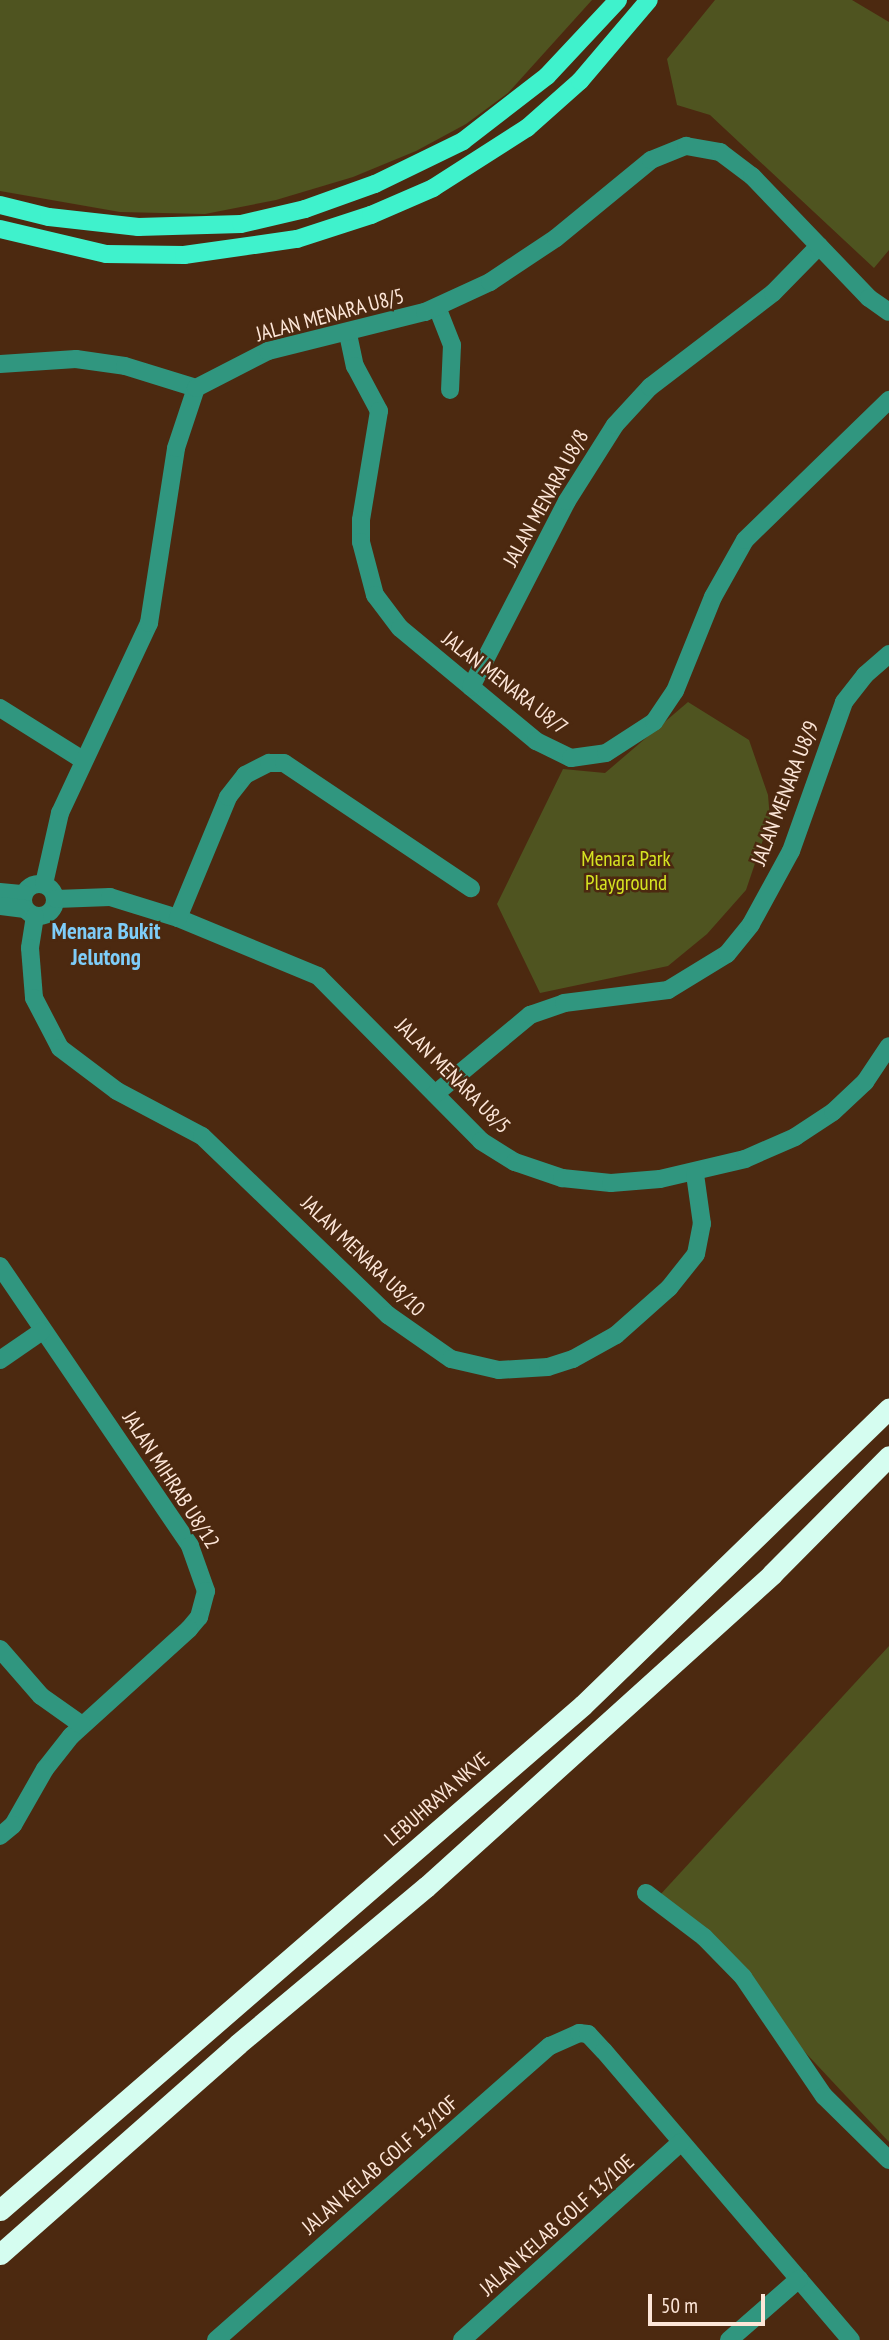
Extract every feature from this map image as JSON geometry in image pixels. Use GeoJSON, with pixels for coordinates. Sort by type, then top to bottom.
{"type":"FeatureCollection","features":[{"type":"Feature","properties":{"kind":"highway","name":"LEBUHRAYA NKVE"},"geometry":{"type":"LineString","coordinates":[[0,2210],[583,1705],[889,1408]]}},
{"type":"Feature","properties":{"kind":"highway"},"geometry":{"type":"LineString","coordinates":[[0,2254],[237,2044],[436,1878],[772,1574],[889,1456]]}},
{"type":"Feature","properties":{"kind":"main road"},"geometry":{"type":"LineString","coordinates":[[0,205],[49,217],[138,227],[241,223],[305,209],[386,180],[463,141],[547,76],[618,0]]}},
{"type":"Feature","properties":{"kind":"main road"},"geometry":{"type":"LineString","coordinates":[[0,229],[106,254],[184,255],[297,239],[371,215],[433,188],[527,128],[588,73],[649,0]]}},
{"type":"Feature","properties":{"kind":"street","name":"JALAN MENARA U8/5"},"geometry":{"type":"LineString","coordinates":[[196,388],[268,351],[348,334],[437,307],[519,264],[651,160],[686,146],[720,152],[742,168],[869,298],[889,312]]}},
{"type":"Feature","properties":{"kind":"street","name":"JALAN MENARA U8/8"},"geometry":{"type":"LineString","coordinates":[[471,687],[566,501],[615,425],[650,387],[773,293],[819,246]]}},
{"type":"Feature","properties":{"kind":"street"},"geometry":{"type":"LineString","coordinates":[[437,307],[452,345],[450,390]]}},
{"type":"Feature","properties":{"kind":"street","name":"JALAN MENARA U8/7"},"geometry":{"type":"LineString","coordinates":[[348,334],[355,366],[379,411],[361,520],[368,578],[400,628],[536,741],[571,758],[606,753],[639,735],[666,708],[723,575],[745,540],[889,400]]}},
{"type":"Feature","properties":{"kind":"street"},"geometry":{"type":"LineString","coordinates":[[0,365],[76,359],[125,366],[196,388],[176,448],[149,623],[60,813],[44,884]]}},
{"type":"Feature","properties":{"kind":"street","name":"JALAN MENARA U8/9"},"geometry":{"type":"LineString","coordinates":[[435,1094],[530,1015],[564,1003],[668,990],[727,954],[751,924],[791,851],[844,702],[889,654]]}},
{"type":"Feature","properties":{"kind":"street"},"geometry":{"type":"LineString","coordinates":[[0,708],[83,760]]}},
{"type":"Feature","properties":{"kind":"street"},"geometry":{"type":"LineString","coordinates":[[178,918],[228,797],[245,775],[269,763],[284,763],[471,888]]}},
{"type":"Feature","properties":{"kind":"street"},"geometry":{"type":"LineString","coordinates":[[28,906],[34,884],[44,884]]}},
{"type":"Feature","properties":{"kind":"street"},"geometry":{"type":"LineString","coordinates":[[0,892],[50,913],[56,899],[44,884]]}},
{"type":"Feature","properties":{"kind":"street","name":"JALAN MENARA U8/5"},"geometry":{"type":"LineString","coordinates":[[56,899],[110,897],[178,918],[318,976],[481,1141],[536,1171],[611,1183],[695,1174],[796,1136],[834,1112],[865,1082],[889,1046]]}},
{"type":"Feature","properties":{"kind":"street"},"geometry":{"type":"LineString","coordinates":[[0,906],[28,906]]}},
{"type":"Feature","properties":{"kind":"street","name":"JALAN MENARA U8/10"},"geometry":{"type":"LineString","coordinates":[[28,906],[34,998],[60,1048],[106,1084],[202,1136],[388,1315],[451,1359],[499,1370],[548,1367],[584,1354],[616,1335],[669,1288],[696,1254],[702,1224],[695,1174]]}},
{"type":"Feature","properties":{"kind":"street","name":"JALAN MIHRAB U8/12"},"geometry":{"type":"LineString","coordinates":[[0,1266],[190,1546],[206,1591],[199,1617],[189,1629],[82,1725],[45,1769],[13,1825],[0,1836]]}},
{"type":"Feature","properties":{"kind":"street"},"geometry":{"type":"LineString","coordinates":[[0,1360],[43,1331]]}},
{"type":"Feature","properties":{"kind":"street"},"geometry":{"type":"LineString","coordinates":[[0,1649],[51,1706],[82,1725]]}},
{"type":"Feature","properties":{"kind":"street"},"geometry":{"type":"LineString","coordinates":[[646,1893],[704,1937],[743,1977],[824,2096],[889,2160]]}},
{"type":"Feature","properties":{"kind":"street","name":"JALAN KELAB GOLF 13/10F"},"geometry":{"type":"LineString","coordinates":[[216,2340],[550,2046],[579,2033],[588,2034],[604,2051],[681,2143]]}},
{"type":"Feature","properties":{"kind":"street"},"geometry":{"type":"LineString","coordinates":[[681,2143],[851,2340]]}},
{"type":"Feature","properties":{"kind":"street","name":"JALAN KELAB GOLF 13/10E"},"geometry":{"type":"LineString","coordinates":[[463,2340],[681,2143]]}},
{"type":"Feature","properties":{"kind":"street"},"geometry":{"type":"LineString","coordinates":[[729,2340],[799,2279]]}},
{"type":"Feature","properties":{"kind":"green space"},"geometry":{"type":"Polygon","coordinates":[[[0,0],[592,0],[508,93],[466,124],[416,151],[353,177],[276,200],[205,214],[120,212],[0,191],[0,0]]]}},
{"type":"Feature","properties":{"kind":"green space"},"geometry":{"type":"Polygon","coordinates":[[[715,0],[852,0],[889,22],[889,250],[874,268],[710,115],[677,105],[667,59],[715,0]]]}},
{"type":"Feature","properties":{"kind":"green space","name":"Menara Park Playground"},"geometry":{"type":"Polygon","coordinates":[[[688,702],[749,740],[768,795],[770,819],[746,890],[707,934],[668,966],[540,993],[497,904],[563,769],[605,773],[688,702]]]}},
{"type":"Feature","properties":{"kind":"green space"},"geometry":{"type":"Polygon","coordinates":[[[889,1646],[889,2142],[659,1896],[889,1646]]]}},
{"type":"Feature","properties":{"kind":"district","name":"Menara Bukit Jelutong"},"geometry":{"type":"Point","coordinates":[106,944]}}]}
